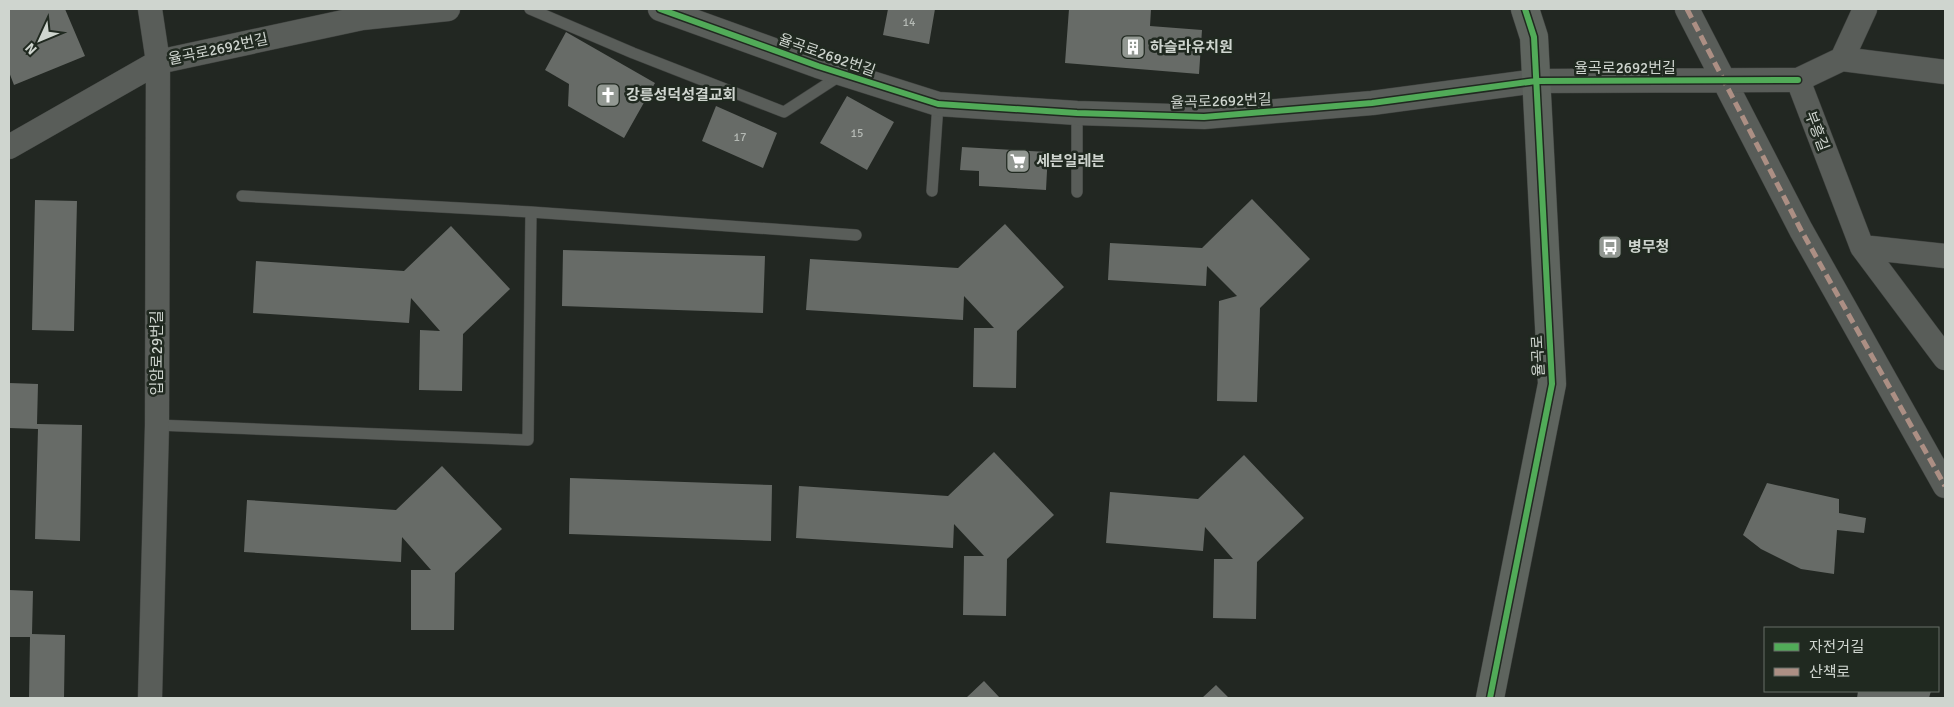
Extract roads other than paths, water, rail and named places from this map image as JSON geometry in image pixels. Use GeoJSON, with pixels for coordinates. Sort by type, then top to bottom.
{"type":"FeatureCollection","features":[{"type":"Feature","properties":{"kind":"street","name":"입암로29번길"},"geometry":{"type":"LineString","coordinates":[[150,9],[158,62],[157,424],[150,698]]}},
{"type":"Feature","properties":{"kind":"street","name":"율곡로2692번길"},"geometry":{"type":"LineString","coordinates":[[9,148],[158,62],[362,18],[448,9]]}},
{"type":"Feature","properties":{"kind":"street","name":"율곡로2692번길"},"geometry":{"type":"LineString","coordinates":[[660,9],[842,74],[938,104],[1078,113],[1204,117],[1372,103],[1536,81],[1798,80]]}},
{"type":"Feature","properties":{"kind":"street","name":"율곡로"},"geometry":{"type":"LineString","coordinates":[[1490,698],[1552,384],[1534,37],[1525,9]]}},
{"type":"Feature","properties":{"kind":"street"},"geometry":{"type":"LineString","coordinates":[[1687,9],[1801,230],[1945,486]]}},
{"type":"Feature","properties":{"kind":"street"},"geometry":{"type":"LineString","coordinates":[[1842,59],[1865,9]]}},
{"type":"Feature","properties":{"kind":"street"},"geometry":{"type":"LineString","coordinates":[[1798,80],[1842,59],[1945,72]]}},
{"type":"Feature","properties":{"kind":"street","name":"부흥길"},"geometry":{"type":"LineString","coordinates":[[1798,80],[1862,246],[1945,358]]}},
{"type":"Feature","properties":{"kind":"street"},"geometry":{"type":"LineString","coordinates":[[1862,246],[1945,256]]}},
{"type":"Feature","properties":{"kind":"lane"},"geometry":{"type":"LineString","coordinates":[[530,9],[633,53],[784,112],[842,74]]}},
{"type":"Feature","properties":{"kind":"lane"},"geometry":{"type":"LineString","coordinates":[[932,191],[938,104]]}},
{"type":"Feature","properties":{"kind":"lane"},"geometry":{"type":"LineString","coordinates":[[1077,192],[1078,113]]}},
{"type":"Feature","properties":{"kind":"lane"},"geometry":{"type":"LineString","coordinates":[[242,196],[531,212],[856,235]]}},
{"type":"Feature","properties":{"kind":"lane"},"geometry":{"type":"LineString","coordinates":[[157,424],[528,440],[531,212]]}},
{"type":"Feature","properties":{"kind":"place","name":"하슬라유치원"},"geometry":{"type":"Point","coordinates":[1133,47]}},
{"type":"Feature","properties":{"kind":"place","name":"강릉성덕성결교회"},"geometry":{"type":"Point","coordinates":[608,95]}},
{"type":"Feature","properties":{"kind":"place","name":"세븐일레븐"},"geometry":{"type":"Point","coordinates":[1018,161]}},
{"type":"Feature","properties":{"kind":"place","name":"병무청"},"geometry":{"type":"Point","coordinates":[1610,247]}}]}
